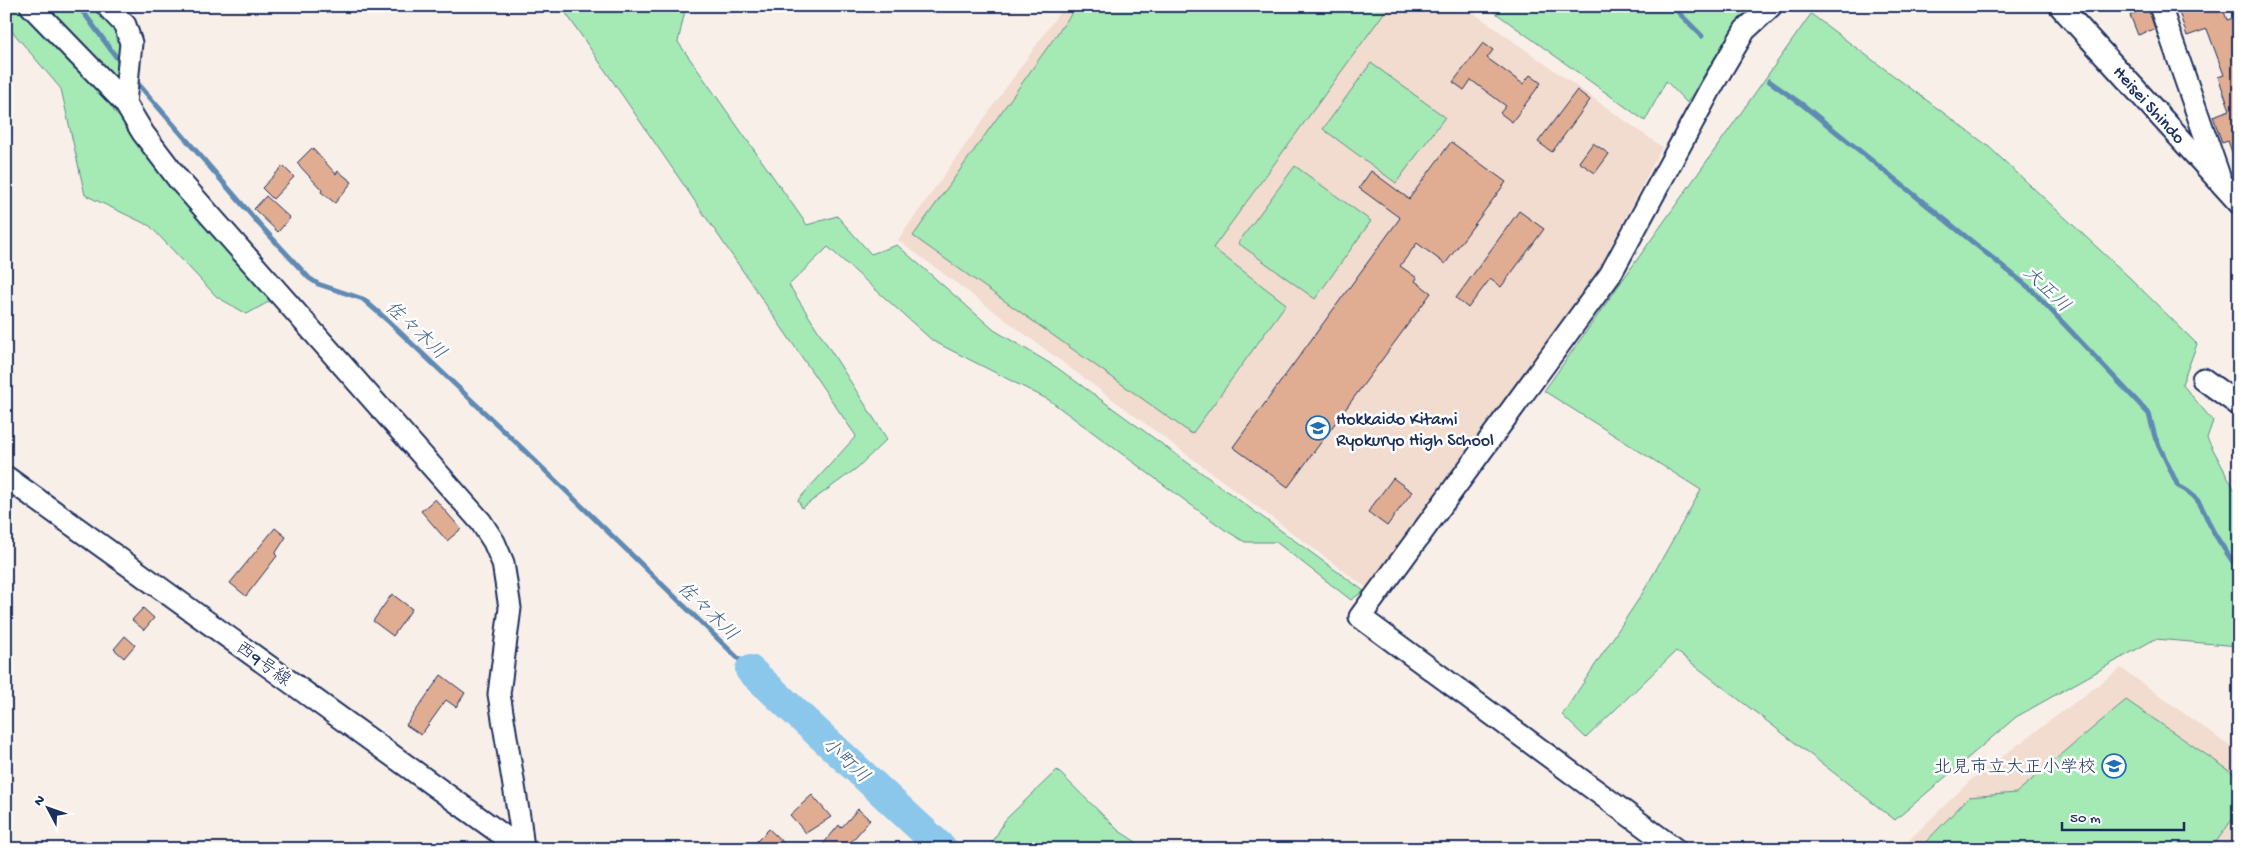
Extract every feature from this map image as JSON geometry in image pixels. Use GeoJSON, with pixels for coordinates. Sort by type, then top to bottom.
{"type":"FeatureCollection","features":[{"type":"Feature","properties":{"kind":"street"},"geometry":{"type":"LineString","coordinates":[[31,6],[125,103],[143,133],[178,179],[475,514],[494,542],[502,563],[510,608],[499,694],[520,823],[522,849]]}},
{"type":"Feature","properties":{"kind":"street"},"geometry":{"type":"LineString","coordinates":[[107,6],[125,26],[131,43],[125,103]]}},
{"type":"Feature","properties":{"kind":"street"},"geometry":{"type":"LineString","coordinates":[[1668,847],[1360,617],[1610,276],[1712,86],[1745,30],[1771,6]]}},
{"type":"Feature","properties":{"kind":"street","name":"Heisei Shindo"},"geometry":{"type":"LineString","coordinates":[[2060,6],[2239,203]]}},
{"type":"Feature","properties":{"kind":"street"},"geometry":{"type":"LineString","coordinates":[[2160,6],[2222,184]]}},
{"type":"Feature","properties":{"kind":"street"},"geometry":{"type":"LineString","coordinates":[[2203,379],[2239,405]]}},
{"type":"Feature","properties":{"kind":"street","name":"西9号線"},"geometry":{"type":"LineString","coordinates":[[6,477],[522,849]]}},
{"type":"Feature","properties":{"kind":"shaded area","name":"Hokkaido Kitami Ryokuryo High School"},"geometry":{"type":"Polygon","coordinates":[[[1064,6],[1464,6],[1662,147],[1600,267],[1368,589],[898,240],[1064,6]]]}},
{"type":"Feature","properties":{"kind":"shaded area","name":"北見市立大正小学校"},"geometry":{"type":"Polygon","coordinates":[[[2121,668],[2239,753],[2239,849],[1900,849],[1972,779],[2121,668]]]}},
{"type":"Feature","properties":{"kind":"green space"},"geometry":{"type":"Polygon","coordinates":[[[6,6],[93,6],[121,35],[113,110],[281,295],[247,314],[217,297],[150,226],[85,195],[61,89],[6,24],[6,6]]]}},
{"type":"Feature","properties":{"kind":"green space"},"geometry":{"type":"Polygon","coordinates":[[[561,6],[686,6],[678,42],[807,225],[837,216],[871,254],[897,245],[994,330],[1056,367],[1364,591],[1351,600],[1276,542],[1245,542],[1225,530],[1049,400],[933,341],[828,247],[789,285],[887,439],[857,468],[802,508],[798,500],[856,436],[561,6]]]}},
{"type":"Feature","properties":{"kind":"green space"},"geometry":{"type":"Polygon","coordinates":[[[1077,6],[1389,6],[1213,248],[1286,304],[1192,434],[913,236],[1077,6]]]}},
{"type":"Feature","properties":{"kind":"green space"},"geometry":{"type":"Polygon","coordinates":[[[1486,6],[1752,6],[1737,21],[1687,103],[1666,81],[1645,121],[1486,6]]]}},
{"type":"Feature","properties":{"kind":"green space"},"geometry":{"type":"Polygon","coordinates":[[[1811,14],[1988,146],[2129,277],[2197,344],[2182,384],[2213,421],[2207,438],[2239,498],[2239,646],[2155,639],[2016,717],[1895,820],[1676,651],[1586,738],[1562,715],[1642,594],[1701,490],[1544,391],[1811,14]]]}},
{"type":"Feature","properties":{"kind":"green space"},"geometry":{"type":"Polygon","coordinates":[[[1371,63],[1445,117],[1396,183],[1323,129],[1371,63]]]}},
{"type":"Feature","properties":{"kind":"green space"},"geometry":{"type":"Polygon","coordinates":[[[1295,166],[1371,221],[1315,299],[1238,243],[1295,166]]]}},
{"type":"Feature","properties":{"kind":"green space","name":"北見市立大正小学校"},"geometry":{"type":"Polygon","coordinates":[[[2126,700],[2239,777],[2239,810],[2211,849],[1919,849],[1969,797],[2016,793],[2126,700]]]}},
{"type":"Feature","properties":{"kind":"green space"},"geometry":{"type":"Polygon","coordinates":[[[1057,770],[1119,831],[1147,849],[989,849],[1005,820],[1057,770]]]}},
{"type":"Feature","properties":{"kind":"building"},"geometry":{"type":"Polygon","coordinates":[[[2194,6],[2196,10],[2208,6],[2222,6],[2227,20],[2239,16],[2239,165],[2237,166],[2228,141],[2222,143],[2213,116],[2230,110],[2218,77],[2224,75],[2207,29],[2187,36],[2179,12],[2194,6]]]}},
{"type":"Feature","properties":{"kind":"building"},"geometry":{"type":"Polygon","coordinates":[[[2148,8],[2155,29],[2138,35],[2130,15],[2148,8]]]}},
{"type":"Feature","properties":{"kind":"building"},"geometry":{"type":"Polygon","coordinates":[[[1483,43],[1493,50],[1487,58],[1523,84],[1530,75],[1541,83],[1512,122],[1500,113],[1506,106],[1471,80],[1464,90],[1453,82],[1483,43]]]}},
{"type":"Feature","properties":{"kind":"building"},"geometry":{"type":"Polygon","coordinates":[[[1577,90],[1590,100],[1552,152],[1538,142],[1577,90]]]}},
{"type":"Feature","properties":{"kind":"building"},"geometry":{"type":"Polygon","coordinates":[[[1451,142],[1506,182],[1445,264],[1417,243],[1400,266],[1417,278],[1415,281],[1431,293],[1288,487],[1233,447],[1400,218],[1359,188],[1371,171],[1409,199],[1451,142]]]}},
{"type":"Feature","properties":{"kind":"building"},"geometry":{"type":"Polygon","coordinates":[[[1593,143],[1609,154],[1595,173],[1579,162],[1593,143]]]}},
{"type":"Feature","properties":{"kind":"building"},"geometry":{"type":"Polygon","coordinates":[[[312,148],[336,174],[338,171],[352,182],[335,203],[321,192],[322,190],[297,163],[312,148]]]}},
{"type":"Feature","properties":{"kind":"building"},"geometry":{"type":"Polygon","coordinates":[[[283,166],[294,177],[273,199],[262,188],[283,166]]]}},
{"type":"Feature","properties":{"kind":"building"},"geometry":{"type":"Polygon","coordinates":[[[266,196],[290,218],[278,232],[254,209],[266,196]]]}},
{"type":"Feature","properties":{"kind":"building"},"geometry":{"type":"Polygon","coordinates":[[[1519,211],[1544,229],[1501,287],[1490,279],[1468,308],[1456,298],[1519,211]]]}},
{"type":"Feature","properties":{"kind":"building"},"geometry":{"type":"Polygon","coordinates":[[[1393,478],[1412,492],[1387,526],[1368,512],[1393,478]]]}},
{"type":"Feature","properties":{"kind":"building"},"geometry":{"type":"Polygon","coordinates":[[[435,499],[461,529],[447,541],[421,511],[435,499]]]}},
{"type":"Feature","properties":{"kind":"building"},"geometry":{"type":"Polygon","coordinates":[[[275,528],[286,537],[275,554],[277,556],[246,596],[230,583],[275,528]]]}},
{"type":"Feature","properties":{"kind":"building"},"geometry":{"type":"Polygon","coordinates":[[[392,594],[412,609],[393,636],[373,621],[392,594]]]}},
{"type":"Feature","properties":{"kind":"building"},"geometry":{"type":"Polygon","coordinates":[[[143,608],[154,618],[144,630],[132,620],[143,608]]]}},
{"type":"Feature","properties":{"kind":"building"},"geometry":{"type":"Polygon","coordinates":[[[125,636],[135,645],[124,658],[114,649],[125,636]]]}},
{"type":"Feature","properties":{"kind":"building"},"geometry":{"type":"Polygon","coordinates":[[[441,675],[465,693],[456,707],[446,700],[421,735],[406,725],[441,675]]]}},
{"type":"Feature","properties":{"kind":"building"},"geometry":{"type":"Polygon","coordinates":[[[812,795],[831,817],[806,833],[790,815],[812,795]]]}},
{"type":"Feature","properties":{"kind":"building"},"geometry":{"type":"Polygon","coordinates":[[[858,809],[870,820],[845,849],[819,849],[839,825],[841,828],[858,809]]]}},
{"type":"Feature","properties":{"kind":"building"},"geometry":{"type":"Polygon","coordinates":[[[769,829],[790,849],[749,849],[769,829]]]}},
{"type":"Feature","properties":{"kind":"waterway","name":"佐々木川"},"geometry":{"type":"LineString","coordinates":[[76,6],[84,13],[122,65]]}},
{"type":"Feature","properties":{"kind":"waterway","name":"大正川"},"geometry":{"type":"LineString","coordinates":[[1672,6],[1702,36]]}},
{"type":"Feature","properties":{"kind":"waterway","name":"佐々木川"},"geometry":{"type":"LineString","coordinates":[[134,79],[260,225],[309,278],[318,284],[363,299],[387,320],[524,450],[750,670]]}},
{"type":"Feature","properties":{"kind":"waterway","name":"大正川"},"geometry":{"type":"LineString","coordinates":[[1769,81],[1803,105],[2032,290],[2149,414],[2155,437],[2178,486],[2186,490],[2197,500],[2213,531],[2239,571]]}},
{"type":"Feature","properties":{"kind":"waterway","name":"小町川"},"geometry":{"type":"LineString","coordinates":[[750,670],[943,849]]}},
{"type":"Feature","properties":{"kind":"place","name":"Hokkaido Kitami Ryokuryo High School"},"geometry":{"type":"Point","coordinates":[1318,428]}},
{"type":"Feature","properties":{"kind":"place","name":"北見市立大正小学校"},"geometry":{"type":"Point","coordinates":[2114,766]}}]}
